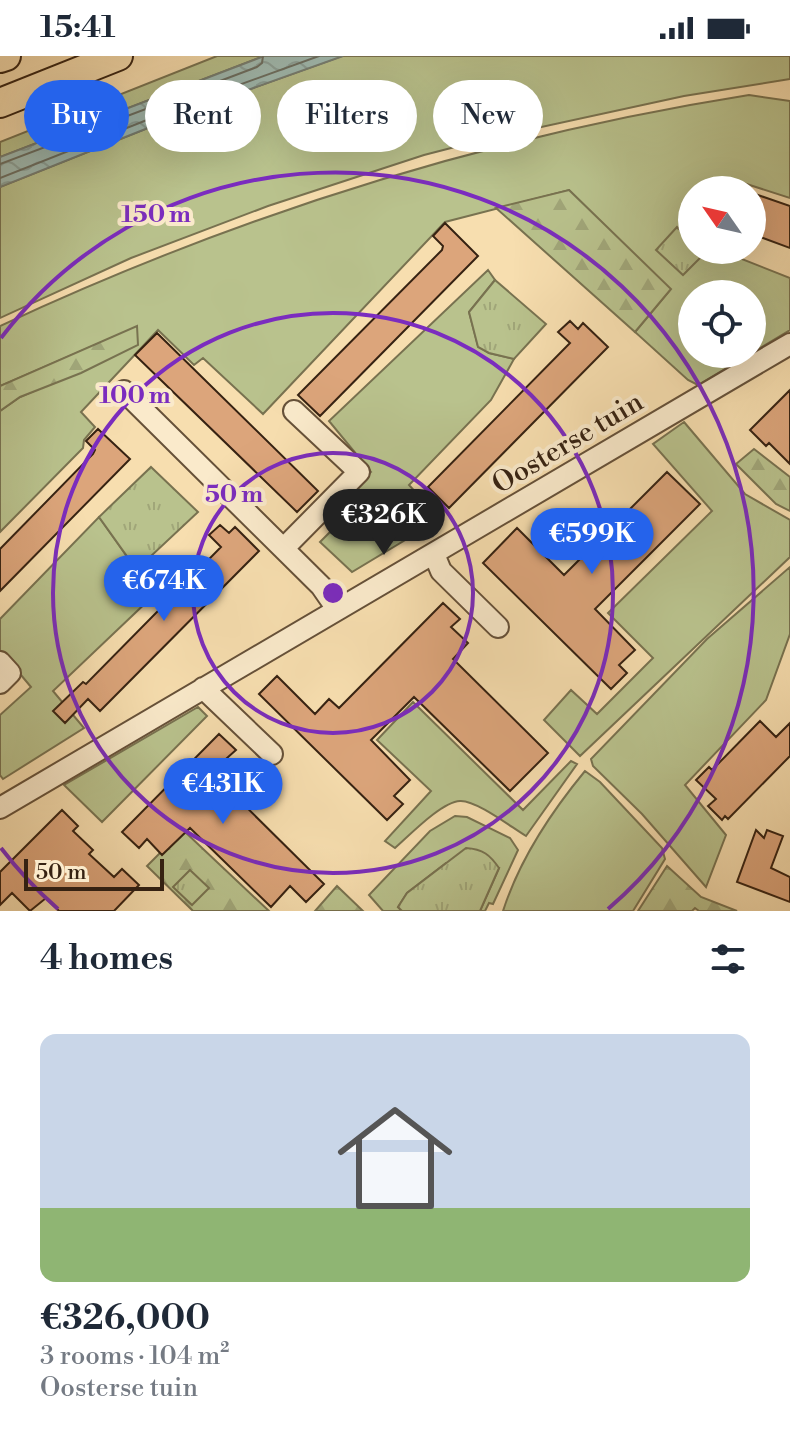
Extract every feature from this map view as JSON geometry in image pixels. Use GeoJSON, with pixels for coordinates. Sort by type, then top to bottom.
{"type":"FeatureCollection","features":[{"type":"Feature","properties":{"kind":"highway"},"geometry":{"type":"LineString","coordinates":[[0,58],[6,56]]}},
{"type":"Feature","properties":{"kind":"highway"},"geometry":{"type":"LineString","coordinates":[[0,103],[118,56]]}},
{"type":"Feature","properties":{"kind":"street","name":"Oosterse tuin"},"geometry":{"type":"LineString","coordinates":[[0,808],[790,344]]}},
{"type":"Feature","properties":{"kind":"street"},"geometry":{"type":"LineString","coordinates":[[124,391],[284,548],[321,586],[337,609]]}},
{"type":"Feature","properties":{"kind":"street"},"geometry":{"type":"LineString","coordinates":[[284,548],[359,472],[294,411]]}},
{"type":"Feature","properties":{"kind":"street"},"geometry":{"type":"LineString","coordinates":[[434,554],[441,571],[498,627]]}},
{"type":"Feature","properties":{"kind":"street"},"geometry":{"type":"LineString","coordinates":[[0,662],[10,673],[0,683]]}},
{"type":"Feature","properties":{"kind":"street"},"geometry":{"type":"LineString","coordinates":[[203,688],[272,754]]}},
{"type":"Feature","properties":{"kind":"green space"},"geometry":{"type":"Polygon","coordinates":[[[217,56],[264,56],[201,80],[156,80],[217,56]]]}},
{"type":"Feature","properties":{"kind":"green space"},"geometry":{"type":"Polygon","coordinates":[[[342,56],[790,56],[790,79],[684,96],[543,127],[543,80],[433,80],[433,152],[436,152],[268,206],[131,258],[0,318],[0,187],[88,152],[129,152],[129,136],[145,129],[145,152],[261,152],[261,85],[342,56]]]}},
{"type":"Feature","properties":{"kind":"green space"},"geometry":{"type":"Polygon","coordinates":[[[145,85],[145,102],[129,108],[129,91],[145,85]]]}},
{"type":"Feature","properties":{"kind":"green space"},"geometry":{"type":"Polygon","coordinates":[[[749,95],[790,101],[790,198],[766,190],[766,176],[678,176],[678,264],[754,264],[790,278],[790,330],[766,345],[766,280],[678,280],[678,368],[727,368],[698,385],[688,380],[635,332],[670,290],[569,190],[445,222],[263,414],[203,358],[194,365],[158,330],[81,412],[95,427],[84,440],[83,448],[0,532],[0,411],[137,327],[0,386],[0,326],[181,249],[367,184],[481,152],[543,152],[543,136],[749,95]]]}},
{"type":"Feature","properties":{"kind":"green space"},"geometry":{"type":"Polygon","coordinates":[[[24,132],[24,148],[0,157],[0,142],[24,132]]]}},
{"type":"Feature","properties":{"kind":"green space"},"geometry":{"type":"Polygon","coordinates":[[[569,190],[671,289],[635,332],[496,208],[569,190]]]}},
{"type":"Feature","properties":{"kind":"green space"},"geometry":{"type":"Polygon","coordinates":[[[677,227],[678,264],[694,264],[683,275],[656,250],[677,227]]]}},
{"type":"Feature","properties":{"kind":"green space"},"geometry":{"type":"Polygon","coordinates":[[[488,270],[495,280],[469,312],[478,346],[489,353],[514,359],[491,400],[409,485],[440,519],[352,572],[320,542],[360,502],[350,491],[371,472],[329,421],[488,270]]]}},
{"type":"Feature","properties":{"kind":"green space"},"geometry":{"type":"Polygon","coordinates":[[[495,280],[546,324],[514,359],[478,347],[469,312],[495,280]]]}},
{"type":"Feature","properties":{"kind":"green space"},"geometry":{"type":"Polygon","coordinates":[[[137,326],[138,345],[81,373],[20,397],[0,411],[0,386],[137,326]]]}},
{"type":"Feature","properties":{"kind":"green space"},"geometry":{"type":"Polygon","coordinates":[[[684,422],[745,494],[790,520],[790,557],[580,756],[544,720],[571,690],[597,714],[653,658],[608,613],[712,511],[653,444],[684,422]]]}},
{"type":"Feature","properties":{"kind":"green space"},"geometry":{"type":"Polygon","coordinates":[[[754,449],[790,477],[790,511],[776,504],[736,464],[754,449]]]}},
{"type":"Feature","properties":{"kind":"green space"},"geometry":{"type":"Polygon","coordinates":[[[151,467],[198,512],[141,563],[129,559],[99,517],[151,467]]]}},
{"type":"Feature","properties":{"kind":"green space"},"geometry":{"type":"Polygon","coordinates":[[[99,517],[154,595],[53,691],[84,728],[3,779],[0,775],[0,715],[31,687],[0,650],[0,619],[99,517]]]}},
{"type":"Feature","properties":{"kind":"green space"},"geometry":{"type":"Polygon","coordinates":[[[790,567],[790,634],[766,700],[685,785],[726,835],[706,887],[642,814],[593,766],[591,759],[707,639],[790,567]]]}},
{"type":"Feature","properties":{"kind":"green space"},"geometry":{"type":"Polygon","coordinates":[[[413,702],[523,810],[571,761],[577,764],[526,836],[484,809],[460,801],[435,813],[395,848],[385,841],[431,791],[377,740],[413,702]]]}},
{"type":"Feature","properties":{"kind":"green space"},"geometry":{"type":"Polygon","coordinates":[[[198,707],[207,716],[102,822],[64,785],[198,707]]]}},
{"type":"Feature","properties":{"kind":"green space"},"geometry":{"type":"Polygon","coordinates":[[[585,771],[600,782],[662,848],[665,859],[633,911],[503,911],[538,837],[585,771]]]}},
{"type":"Feature","properties":{"kind":"green space"},"geometry":{"type":"Polygon","coordinates":[[[455,816],[467,817],[510,838],[518,850],[493,904],[489,903],[485,911],[480,911],[499,868],[446,863],[407,893],[398,907],[402,911],[383,911],[369,895],[430,831],[455,816]]]}},
{"type":"Feature","properties":{"kind":"green space"},"geometry":{"type":"Polygon","coordinates":[[[183,830],[269,911],[193,911],[147,866],[183,830]]]}},
{"type":"Feature","properties":{"kind":"green space"},"geometry":{"type":"Polygon","coordinates":[[[466,848],[486,854],[499,868],[480,911],[402,911],[398,907],[407,893],[466,848]]]}},
{"type":"Feature","properties":{"kind":"green space"},"geometry":{"type":"Polygon","coordinates":[[[667,866],[701,897],[737,911],[699,911],[695,908],[692,911],[638,911],[667,866]]]}},
{"type":"Feature","properties":{"kind":"green space"},"geometry":{"type":"Polygon","coordinates":[[[190,870],[209,888],[192,905],[173,887],[190,870]]]}},
{"type":"Feature","properties":{"kind":"green space"},"geometry":{"type":"Polygon","coordinates":[[[337,886],[363,911],[315,911],[337,886]]]}},
{"type":"Feature","properties":{"kind":"water"},"geometry":{"type":"Polygon","coordinates":[[[264,56],[343,56],[261,85],[261,80],[201,80],[264,56]]]}},
{"type":"Feature","properties":{"kind":"water"},"geometry":{"type":"Polygon","coordinates":[[[145,102],[145,129],[129,136],[129,108],[145,102]]]}},
{"type":"Feature","properties":{"kind":"water"},"geometry":{"type":"Polygon","coordinates":[[[24,148],[24,152],[88,152],[0,187],[0,157],[24,148]]]}},
{"type":"Feature","properties":{"kind":"building"},"geometry":{"type":"Polygon","coordinates":[[[766,198],[790,206],[790,248],[766,239],[766,198]]]}},
{"type":"Feature","properties":{"kind":"building"},"geometry":{"type":"Polygon","coordinates":[[[445,223],[478,256],[320,416],[298,395],[442,250],[443,246],[433,236],[445,223]]]}},
{"type":"Feature","properties":{"kind":"building"},"geometry":{"type":"Polygon","coordinates":[[[570,321],[578,329],[583,323],[608,347],[449,508],[428,487],[570,343],[558,332],[570,321]]]}},
{"type":"Feature","properties":{"kind":"building"},"geometry":{"type":"Polygon","coordinates":[[[157,333],[318,491],[297,512],[135,355],[157,333]]]}},
{"type":"Feature","properties":{"kind":"building"},"geometry":{"type":"Polygon","coordinates":[[[790,390],[790,464],[769,443],[766,446],[750,430],[790,390]]]}},
{"type":"Feature","properties":{"kind":"building"},"geometry":{"type":"Polygon","coordinates":[[[98,429],[130,459],[0,591],[0,549],[93,454],[95,450],[86,441],[98,429]]]}},
{"type":"Feature","properties":{"kind":"building"},"geometry":{"type":"Polygon","coordinates":[[[667,472],[700,504],[595,609],[635,650],[619,665],[627,673],[611,689],[483,563],[517,528],[564,575],[667,472]]]}},
{"type":"Feature","properties":{"kind":"building"},"geometry":{"type":"Polygon","coordinates":[[[220,525],[229,533],[235,527],[259,551],[100,711],[88,699],[65,723],[53,711],[83,682],[86,684],[221,547],[209,535],[220,525]]]}},
{"type":"Feature","properties":{"kind":"building"},"geometry":{"type":"Polygon","coordinates":[[[443,603],[460,619],[451,627],[468,643],[453,659],[548,753],[510,791],[414,697],[371,740],[410,780],[394,796],[403,804],[387,820],[259,694],[277,676],[315,714],[329,699],[339,708],[443,603]]]}},
{"type":"Feature","properties":{"kind":"building"},"geometry":{"type":"Polygon","coordinates":[[[760,721],[776,737],[790,723],[790,756],[728,819],[725,816],[722,820],[708,806],[716,799],[696,780],[709,767],[712,770],[760,721]]]}},
{"type":"Feature","properties":{"kind":"building"},"geometry":{"type":"Polygon","coordinates":[[[219,734],[236,750],[227,758],[244,774],[229,790],[324,884],[306,902],[290,886],[271,907],[190,828],[162,855],[147,839],[139,848],[122,832],[219,734]]]}},
{"type":"Feature","properties":{"kind":"building"},"geometry":{"type":"Polygon","coordinates":[[[62,810],[78,826],[73,831],[93,850],[89,854],[114,877],[122,869],[139,885],[114,911],[59,911],[46,898],[30,911],[12,893],[0,905],[0,872],[62,810]]]}},
{"type":"Feature","properties":{"kind":"building"},"geometry":{"type":"Polygon","coordinates":[[[756,830],[764,838],[767,830],[783,836],[771,868],[790,877],[790,902],[737,882],[756,830]]]}}]}
